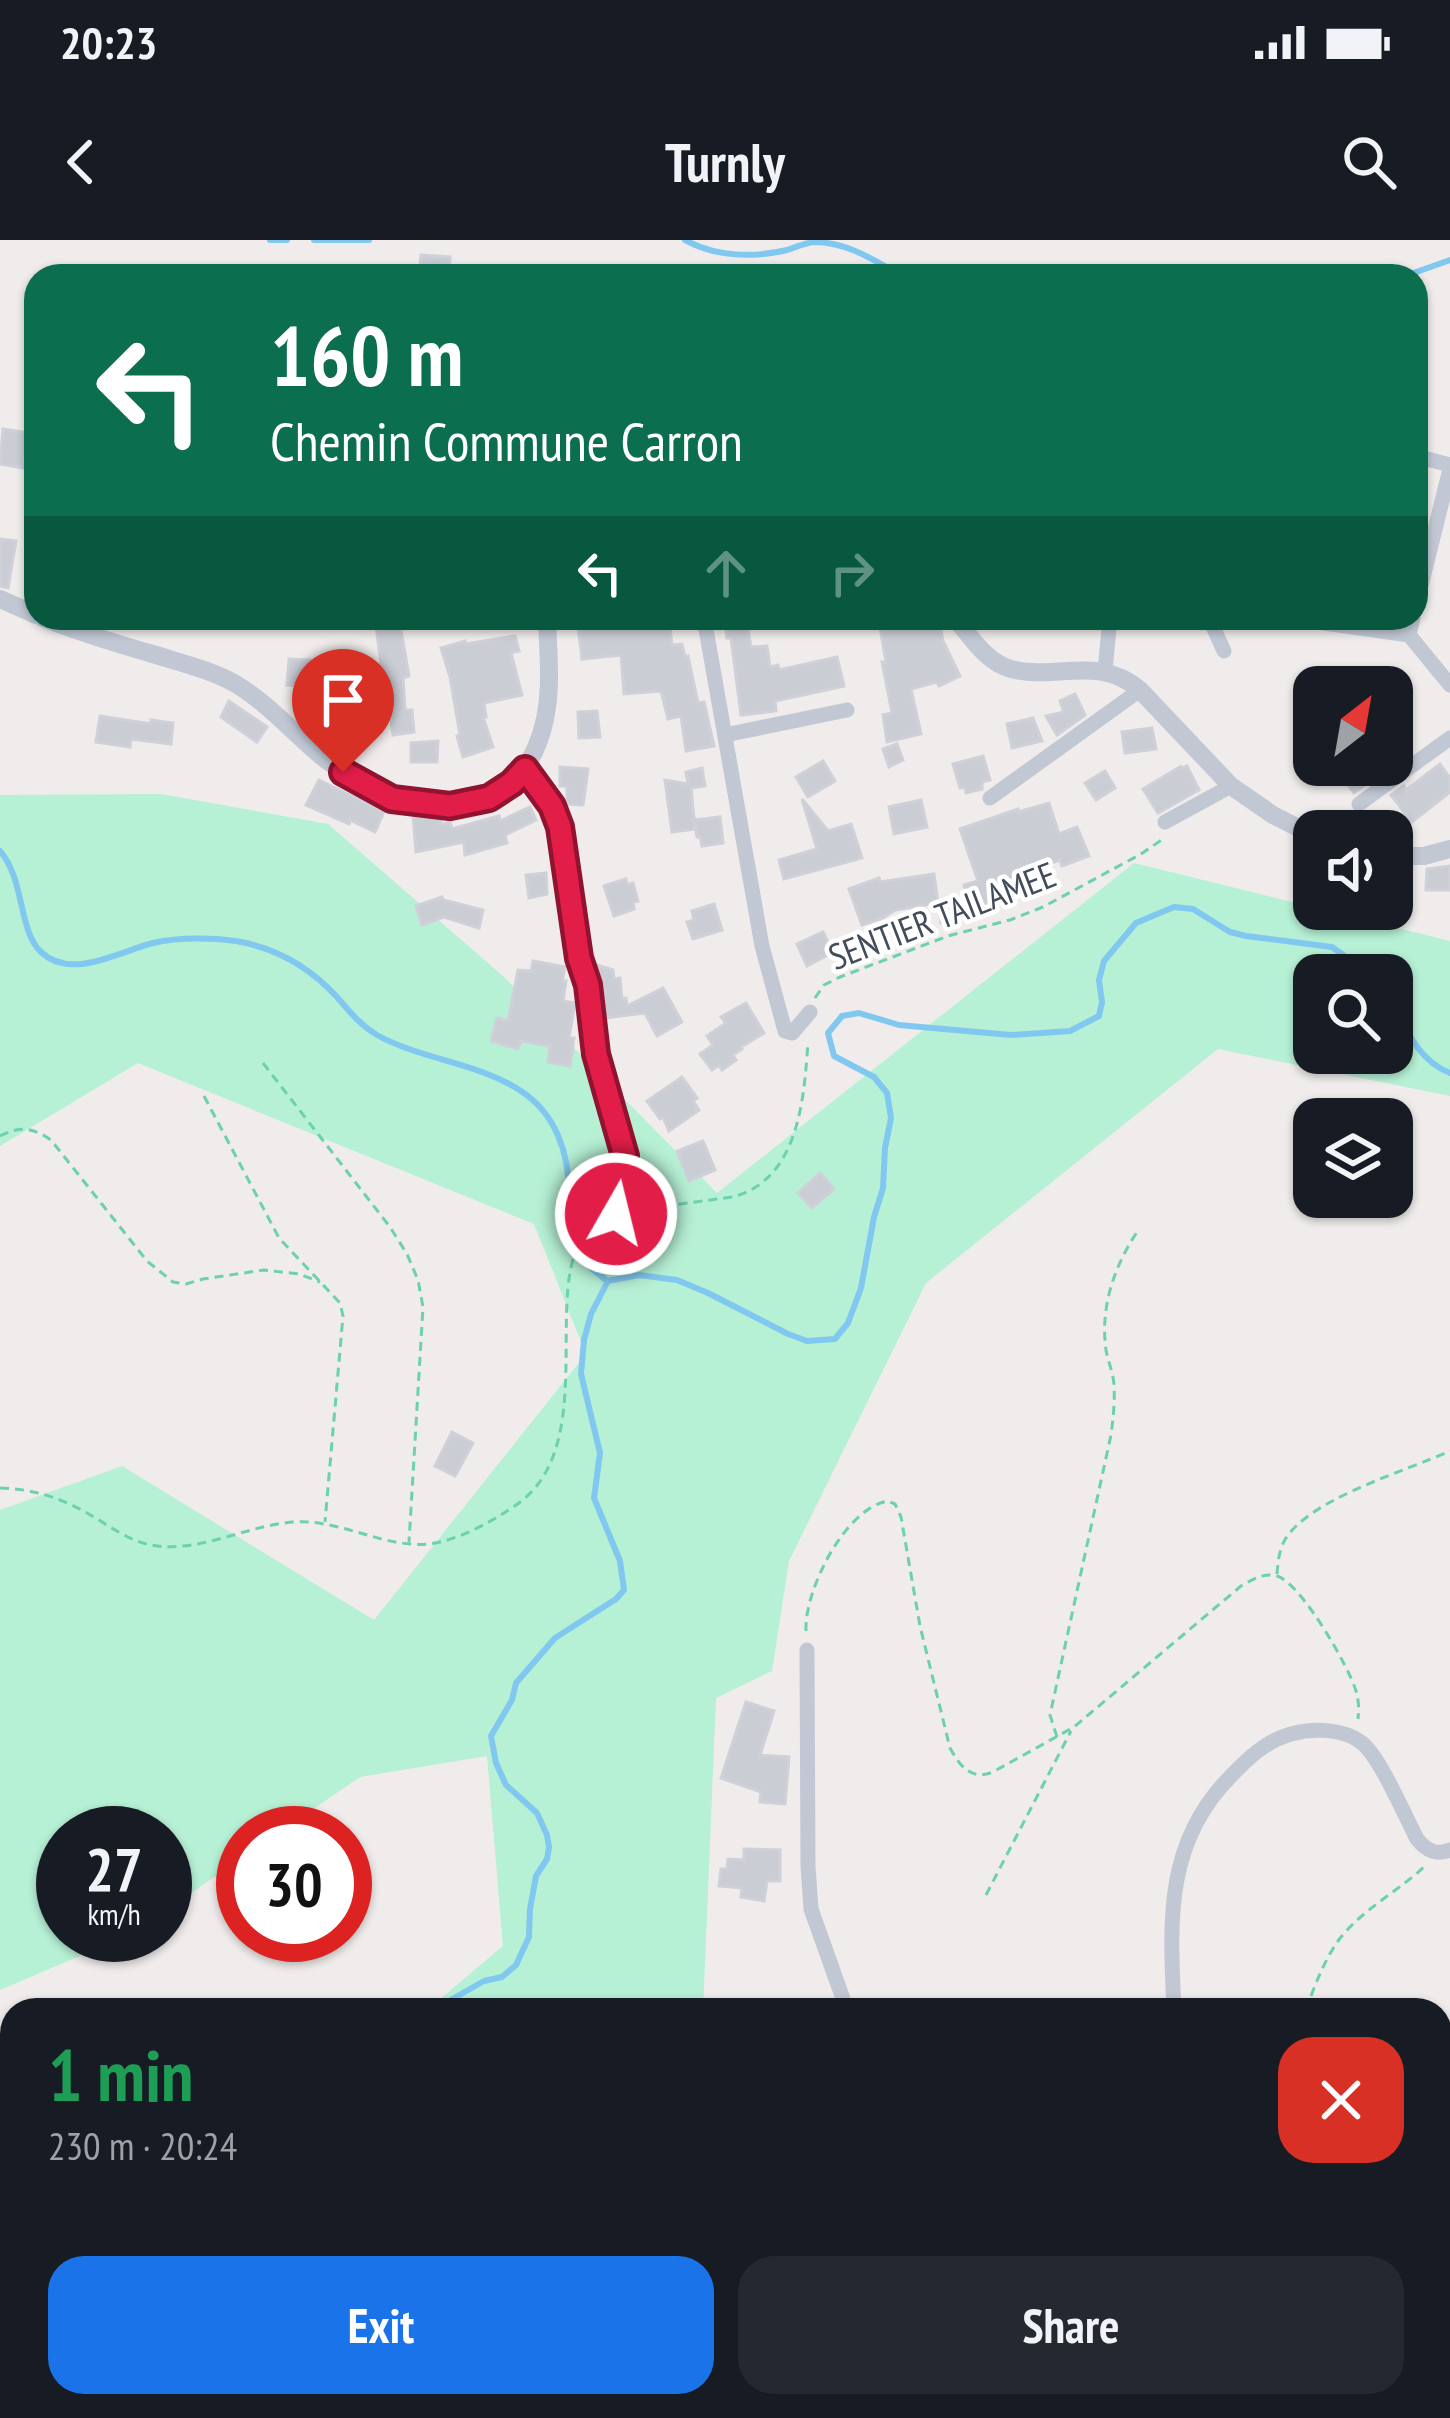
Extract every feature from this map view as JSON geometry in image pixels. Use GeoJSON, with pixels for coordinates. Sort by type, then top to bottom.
{"type":"FeatureCollection","features":[{"type":"Feature","properties":{"kind":"street"},"geometry":{"type":"LineString","coordinates":[[1428,557],[1450,467]]}},
{"type":"Feature","properties":{"kind":"street"},"geometry":{"type":"LineString","coordinates":[[72,630],[230,681],[255,696],[343,772],[392,799],[450,806],[489,798],[525,769],[545,717],[547,630]]}},
{"type":"Feature","properties":{"kind":"street"},"geometry":{"type":"LineString","coordinates":[[706,630],[762,946],[784,1031],[792,1033],[810,1012]]}},
{"type":"Feature","properties":{"kind":"street"},"geometry":{"type":"LineString","coordinates":[[965,630],[988,657],[1011,669],[1105,671],[1124,678],[1231,785],[1293,824]]}},
{"type":"Feature","properties":{"kind":"street"},"geometry":{"type":"LineString","coordinates":[[1105,671],[1109,630]]}},
{"type":"Feature","properties":{"kind":"street"},"geometry":{"type":"LineString","coordinates":[[1214,630],[1224,651]]}},
{"type":"Feature","properties":{"kind":"street"},"geometry":{"type":"LineString","coordinates":[[1413,630],[1450,685]]}},
{"type":"Feature","properties":{"kind":"street"},"geometry":{"type":"LineString","coordinates":[[990,798],[1140,690]]}},
{"type":"Feature","properties":{"kind":"street"},"geometry":{"type":"LineString","coordinates":[[725,735],[847,710]]}},
{"type":"Feature","properties":{"kind":"street"},"geometry":{"type":"LineString","coordinates":[[1359,804],[1450,738]]}},
{"type":"Feature","properties":{"kind":"street"},"geometry":{"type":"LineString","coordinates":[[525,769],[552,806],[560,827],[596,1054],[625,1156],[616,1214]]}},
{"type":"Feature","properties":{"kind":"street"},"geometry":{"type":"LineString","coordinates":[[1167,828],[1231,785]]}},
{"type":"Feature","properties":{"kind":"street"},"geometry":{"type":"LineString","coordinates":[[1413,856],[1450,849]]}},
{"type":"Feature","properties":{"kind":"street"},"geometry":{"type":"LineString","coordinates":[[807,1650],[811,1909],[843,1998]]}},
{"type":"Feature","properties":{"kind":"street"},"geometry":{"type":"LineString","coordinates":[[1173,1998],[1170,1927],[1175,1879],[1185,1844],[1224,1782],[1268,1744],[1312,1731],[1357,1739],[1371,1753],[1417,1839],[1425,1848],[1444,1852]]}},
{"type":"Feature","properties":{"kind":"path","name":"SENTIER TAILAMEE"},"geometry":{"type":"LineString","coordinates":[[616,1214],[733,1196],[747,1192],[771,1173],[793,1139],[804,1105],[810,1012],[824,985],[909,950],[1043,907],[1141,854],[1167,828]]}},
{"type":"Feature","properties":{"kind":"path"},"geometry":{"type":"LineString","coordinates":[[263,1063],[370,1198],[407,1254],[418,1280],[423,1307],[409,1544]]}},
{"type":"Feature","properties":{"kind":"path"},"geometry":{"type":"LineString","coordinates":[[204,1096],[279,1238],[340,1303],[344,1316],[325,1523]]}},
{"type":"Feature","properties":{"kind":"path"},"geometry":{"type":"LineString","coordinates":[[0,1136],[18,1127],[36,1130],[51,1140],[147,1261],[173,1282],[186,1284],[264,1270],[299,1274],[323,1283]]}},
{"type":"Feature","properties":{"kind":"path"},"geometry":{"type":"LineString","coordinates":[[0,1489],[61,1499],[127,1538],[165,1547],[295,1522],[325,1523],[409,1544],[442,1541],[473,1529],[521,1502],[551,1460],[566,1412],[569,1267],[582,1236],[594,1223],[616,1214]]}},
{"type":"Feature","properties":{"kind":"path"},"geometry":{"type":"LineString","coordinates":[[1057,1737],[1050,1714],[1111,1435],[1115,1391],[1105,1327],[1111,1286],[1118,1263],[1137,1232]]}},
{"type":"Feature","properties":{"kind":"path"},"geometry":{"type":"LineString","coordinates":[[1277,1576],[1282,1545],[1306,1518],[1360,1488],[1450,1451]]}},
{"type":"Feature","properties":{"kind":"path"},"geometry":{"type":"LineString","coordinates":[[807,1650],[809,1599],[818,1576],[861,1515],[888,1501],[899,1509],[920,1625],[950,1748],[965,1770],[984,1776],[1074,1727],[1241,1586],[1258,1577],[1277,1576],[1295,1591],[1335,1645],[1358,1698],[1357,1739]]}},
{"type":"Feature","properties":{"kind":"path"},"geometry":{"type":"LineString","coordinates":[[986,1895],[1074,1727]]}},
{"type":"Feature","properties":{"kind":"path"},"geometry":{"type":"LineString","coordinates":[[1310,1998],[1339,1939],[1444,1852]]}},
{"type":"Feature","properties":{"kind":"green space"},"geometry":{"type":"Polygon","coordinates":[[[161,794],[328,824],[504,977],[717,1193],[1134,863],[1293,902],[1293,930],[1405,930],[1450,941],[1450,1096],[1341,1074],[1413,1074],[1413,954],[1293,954],[1293,1064],[1218,1049],[926,1283],[789,1561],[772,1671],[716,1698],[704,1998],[441,1998],[503,1946],[487,1756],[360,1777],[318,1806],[216,1806],[216,1876],[192,1892],[192,1806],[36,1806],[36,1962],[66,1962],[0,1990],[0,1510],[122,1466],[374,1620],[586,1354],[534,1224],[138,1063],[0,1146],[0,795],[161,794]]]}},
{"type":"Feature","properties":{"kind":"building"},"geometry":{"type":"Polygon","coordinates":[[[421,255],[450,257],[450,264],[420,264],[421,255]]]}},
{"type":"Feature","properties":{"kind":"building"},"geometry":{"type":"Polygon","coordinates":[[[3,429],[24,432],[23,468],[0,464],[3,429]]]}},
{"type":"Feature","properties":{"kind":"building"},"geometry":{"type":"Polygon","coordinates":[[[0,539],[16,541],[8,588],[0,586],[0,539]]]}},
{"type":"Feature","properties":{"kind":"building"},"geometry":{"type":"Polygon","coordinates":[[[377,630],[401,630],[409,676],[403,678],[405,710],[412,710],[414,732],[393,735],[386,691],[367,694],[364,683],[330,688],[287,685],[289,659],[310,660],[310,669],[381,664],[377,630]]]}},
{"type":"Feature","properties":{"kind":"building"},"geometry":{"type":"Polygon","coordinates":[[[578,630],[670,630],[672,645],[682,644],[688,656],[714,746],[686,751],[681,716],[668,719],[661,691],[624,694],[621,655],[582,659],[578,630]]]}},
{"type":"Feature","properties":{"kind":"building"},"geometry":{"type":"Polygon","coordinates":[[[726,630],[748,630],[751,647],[767,646],[770,667],[778,665],[779,670],[837,657],[844,686],[775,701],[776,711],[741,715],[731,638],[726,630]]]}},
{"type":"Feature","properties":{"kind":"building"},"geometry":{"type":"Polygon","coordinates":[[[881,630],[941,630],[960,676],[939,686],[937,682],[911,689],[921,734],[887,742],[883,715],[892,713],[882,662],[886,662],[881,630]]]}},
{"type":"Feature","properties":{"kind":"building"},"geometry":{"type":"Polygon","coordinates":[[[515,636],[519,651],[511,653],[522,695],[484,703],[483,717],[493,747],[463,757],[441,648],[515,636]]]}},
{"type":"Feature","properties":{"kind":"building"},"geometry":{"type":"Polygon","coordinates":[[[1075,694],[1085,715],[1057,735],[1046,716],[1064,712],[1060,701],[1075,694]]]}},
{"type":"Feature","properties":{"kind":"building"},"geometry":{"type":"Polygon","coordinates":[[[229,701],[267,727],[257,742],[221,717],[229,701]]]}},
{"type":"Feature","properties":{"kind":"building"},"geometry":{"type":"Polygon","coordinates":[[[597,711],[600,737],[579,738],[578,712],[597,711]]]}},
{"type":"Feature","properties":{"kind":"building"},"geometry":{"type":"Polygon","coordinates":[[[100,716],[173,723],[171,744],[131,739],[130,747],[96,742],[100,716]]]}},
{"type":"Feature","properties":{"kind":"building"},"geometry":{"type":"Polygon","coordinates":[[[1033,718],[1042,741],[1012,748],[1007,724],[1033,718]]]}},
{"type":"Feature","properties":{"kind":"building"},"geometry":{"type":"Polygon","coordinates":[[[1152,728],[1156,749],[1125,753],[1122,732],[1152,728]]]}},
{"type":"Feature","properties":{"kind":"building"},"geometry":{"type":"Polygon","coordinates":[[[438,741],[437,762],[411,762],[411,743],[438,741]]]}},
{"type":"Feature","properties":{"kind":"building"},"geometry":{"type":"Polygon","coordinates":[[[897,744],[903,760],[889,767],[883,749],[897,744]]]}},
{"type":"Feature","properties":{"kind":"building"},"geometry":{"type":"Polygon","coordinates":[[[983,756],[990,780],[982,782],[982,789],[966,793],[953,764],[983,756]]]}},
{"type":"Feature","properties":{"kind":"building"},"geometry":{"type":"Polygon","coordinates":[[[823,761],[835,781],[808,797],[796,777],[823,761]]]}},
{"type":"Feature","properties":{"kind":"building"},"geometry":{"type":"Polygon","coordinates":[[[1440,764],[1450,778],[1450,792],[1413,821],[1413,810],[1403,810],[1391,795],[1440,764]]]}},
{"type":"Feature","properties":{"kind":"building"},"geometry":{"type":"Polygon","coordinates":[[[1187,766],[1199,790],[1158,813],[1143,789],[1187,766]]]}},
{"type":"Feature","properties":{"kind":"building"},"geometry":{"type":"Polygon","coordinates":[[[560,767],[588,769],[583,805],[567,804],[560,767]]]}},
{"type":"Feature","properties":{"kind":"building"},"geometry":{"type":"Polygon","coordinates":[[[702,768],[705,786],[691,788],[695,829],[672,832],[665,780],[688,784],[686,772],[702,768]]]}},
{"type":"Feature","properties":{"kind":"building"},"geometry":{"type":"Polygon","coordinates":[[[1105,771],[1115,788],[1096,800],[1085,783],[1105,771]]]}},
{"type":"Feature","properties":{"kind":"building"},"geometry":{"type":"Polygon","coordinates":[[[319,780],[384,812],[375,832],[306,805],[319,780]]]}},
{"type":"Feature","properties":{"kind":"building"},"geometry":{"type":"Polygon","coordinates":[[[802,799],[828,831],[851,824],[862,858],[784,879],[779,860],[817,849],[802,799]]]}},
{"type":"Feature","properties":{"kind":"building"},"geometry":{"type":"Polygon","coordinates":[[[921,800],[927,827],[894,834],[889,807],[921,800]]]}},
{"type":"Feature","properties":{"kind":"building"},"geometry":{"type":"Polygon","coordinates":[[[1049,803],[1059,834],[1077,827],[1089,856],[1028,871],[1033,887],[971,908],[964,885],[978,881],[960,829],[1049,803]]]}},
{"type":"Feature","properties":{"kind":"building"},"geometry":{"type":"Polygon","coordinates":[[[530,807],[536,820],[505,835],[507,843],[465,855],[464,842],[416,852],[413,815],[441,816],[441,825],[450,822],[452,829],[499,816],[500,821],[530,807]]]}},
{"type":"Feature","properties":{"kind":"building"},"geometry":{"type":"Polygon","coordinates":[[[720,817],[723,843],[702,846],[694,820],[720,817]]]}},
{"type":"Feature","properties":{"kind":"building"},"geometry":{"type":"Polygon","coordinates":[[[1450,866],[1450,890],[1426,890],[1427,869],[1450,866]]]}},
{"type":"Feature","properties":{"kind":"building"},"geometry":{"type":"Polygon","coordinates":[[[546,873],[547,894],[529,898],[526,875],[546,873]]]}},
{"type":"Feature","properties":{"kind":"building"},"geometry":{"type":"Polygon","coordinates":[[[934,874],[938,903],[895,910],[862,925],[849,889],[879,878],[880,882],[934,874]]]}},
{"type":"Feature","properties":{"kind":"building"},"geometry":{"type":"Polygon","coordinates":[[[626,879],[627,885],[633,883],[638,901],[633,902],[634,909],[614,916],[604,886],[626,879]]]}},
{"type":"Feature","properties":{"kind":"building"},"geometry":{"type":"Polygon","coordinates":[[[442,897],[483,910],[479,928],[444,917],[422,925],[416,906],[442,897]]]}},
{"type":"Feature","properties":{"kind":"building"},"geometry":{"type":"Polygon","coordinates":[[[954,901],[957,921],[941,923],[938,904],[954,901]]]}},
{"type":"Feature","properties":{"kind":"building"},"geometry":{"type":"Polygon","coordinates":[[[714,904],[722,930],[693,939],[687,922],[694,920],[692,911],[714,904]]]}},
{"type":"Feature","properties":{"kind":"building"},"geometry":{"type":"Polygon","coordinates":[[[823,932],[833,952],[807,966],[797,944],[823,932]]]}},
{"type":"Feature","properties":{"kind":"building"},"geometry":{"type":"Polygon","coordinates":[[[533,961],[565,967],[563,1001],[575,1003],[570,1066],[548,1062],[550,1046],[521,1041],[518,1049],[491,1041],[497,1018],[508,1021],[518,970],[531,971],[533,961]]]}},
{"type":"Feature","properties":{"kind":"building"},"geometry":{"type":"Polygon","coordinates":[[[597,965],[613,970],[614,979],[620,978],[627,1006],[663,988],[682,1022],[657,1036],[645,1013],[604,1018],[597,965]]]}},
{"type":"Feature","properties":{"kind":"building"},"geometry":{"type":"Polygon","coordinates":[[[746,1003],[764,1033],[741,1047],[733,1055],[736,1060],[722,1070],[719,1065],[712,1070],[700,1054],[713,1045],[707,1036],[726,1023],[721,1017],[746,1003]]]}},
{"type":"Feature","properties":{"kind":"building"},"geometry":{"type":"Polygon","coordinates":[[[682,1077],[697,1098],[693,1101],[699,1110],[669,1131],[647,1101],[682,1077]]]}},
{"type":"Feature","properties":{"kind":"building"},"geometry":{"type":"Polygon","coordinates":[[[703,1141],[715,1170],[689,1181],[677,1151],[703,1141]]]}},
{"type":"Feature","properties":{"kind":"building"},"geometry":{"type":"Polygon","coordinates":[[[820,1173],[834,1189],[812,1208],[798,1193],[820,1173]]]}},
{"type":"Feature","properties":{"kind":"building"},"geometry":{"type":"Polygon","coordinates":[[[452,1432],[473,1443],[455,1476],[435,1466],[452,1432]]]}},
{"type":"Feature","properties":{"kind":"building"},"geometry":{"type":"Polygon","coordinates":[[[746,1702],[774,1711],[760,1755],[789,1757],[785,1804],[760,1802],[761,1792],[721,1778],[746,1702]]]}},
{"type":"Feature","properties":{"kind":"building"},"geometry":{"type":"Polygon","coordinates":[[[744,1849],[780,1850],[780,1881],[767,1881],[764,1901],[741,1897],[742,1888],[719,1886],[721,1869],[727,1869],[728,1859],[744,1860],[744,1849]]]}},
{"type":"Feature","properties":{"kind":"waterway"},"geometry":{"type":"LineString","coordinates":[[270,240],[287,240]]}},
{"type":"Feature","properties":{"kind":"waterway"},"geometry":{"type":"LineString","coordinates":[[314,240],[369,240]]}},
{"type":"Feature","properties":{"kind":"waterway"},"geometry":{"type":"LineString","coordinates":[[685,240],[709,250],[748,255],[826,243],[880,264]]}},
{"type":"Feature","properties":{"kind":"waterway"},"geometry":{"type":"LineString","coordinates":[[1428,268],[1450,260]]}},
{"type":"Feature","properties":{"kind":"waterway"},"geometry":{"type":"LineString","coordinates":[[0,851],[14,876],[34,943],[53,960],[81,964],[177,939],[252,944],[312,974],[377,1035],[521,1091],[543,1111],[558,1136],[566,1164],[572,1241],[582,1259],[606,1280]]}},
{"type":"Feature","properties":{"kind":"waterway"},"geometry":{"type":"LineString","coordinates":[[454,1998],[502,1977],[516,1965],[529,1937],[536,1876],[549,1847],[537,1813],[506,1785],[491,1736],[512,1700],[516,1683],[555,1638],[624,1590],[620,1561],[594,1498],[600,1453],[581,1374],[591,1314],[608,1281],[639,1275],[677,1280],[788,1334],[807,1341],[835,1339],[848,1323],[861,1288],[883,1188],[891,1118],[887,1093],[874,1077],[834,1056],[828,1033],[842,1016],[859,1013],[899,1025],[1011,1035],[1070,1031],[1099,1016],[1104,961],[1136,923],[1174,907],[1193,909],[1230,932],[1332,947],[1342,954]]}},
{"type":"Feature","properties":{"kind":"waterway"},"geometry":{"type":"LineString","coordinates":[[1413,1040],[1422,1053],[1450,1073]]}},
{"type":"Feature","properties":{"kind":"route"},"geometry":{"type":"LineString","coordinates":[[343,772],[392,799],[450,806],[489,798],[525,769],[552,806],[560,827],[596,1054],[625,1156],[616,1214]]}}]}
